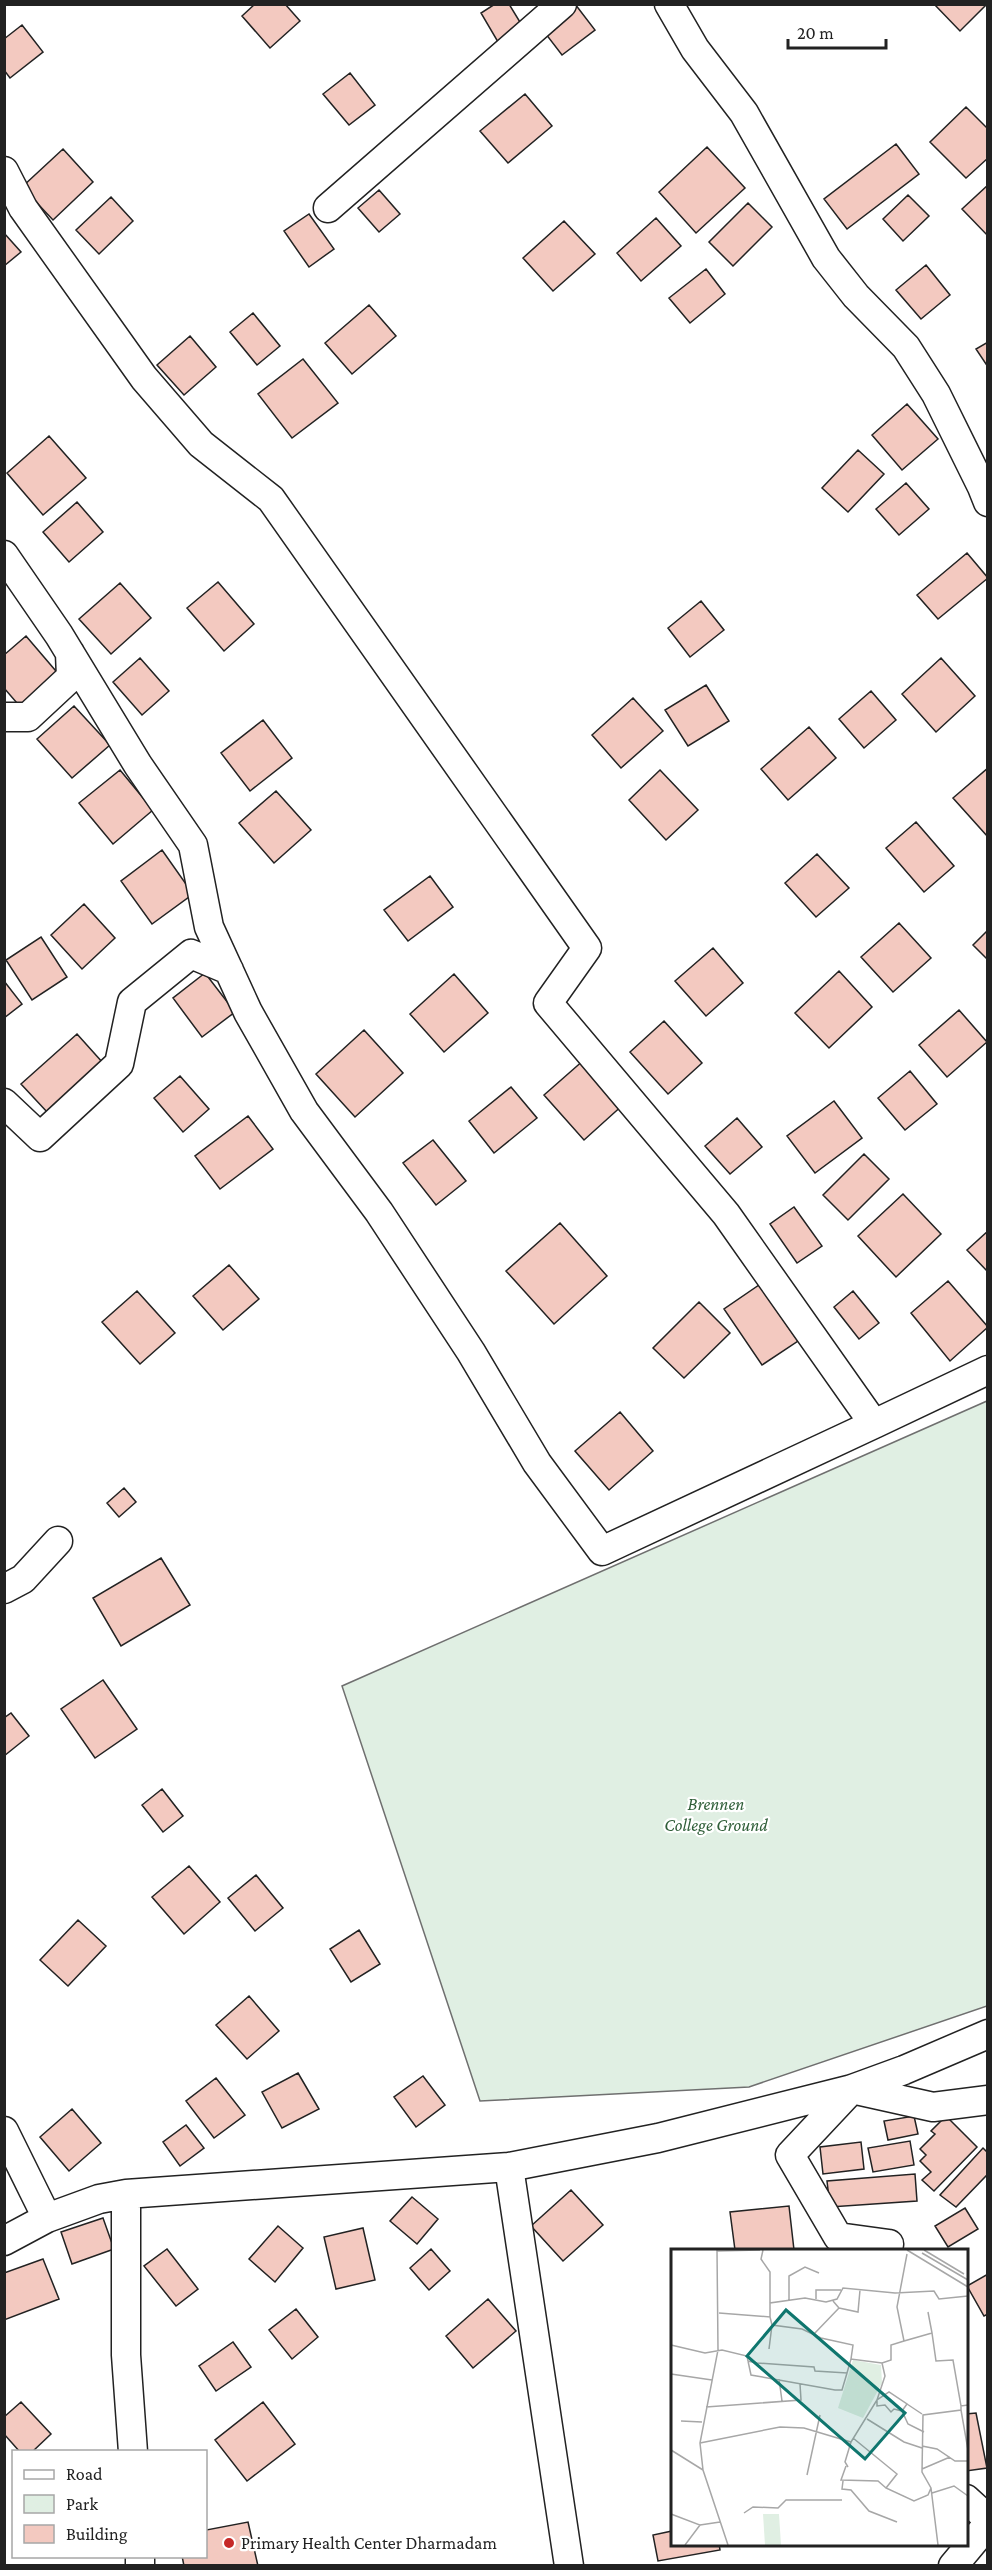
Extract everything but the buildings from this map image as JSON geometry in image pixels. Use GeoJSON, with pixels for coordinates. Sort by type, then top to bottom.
{"type":"FeatureCollection","features":[{"type":"Feature","properties":{"kind":"street"},"geometry":{"type":"LineString","coordinates":[[328,208],[562,4]]}},
{"type":"Feature","properties":{"kind":"street"},"geometry":{"type":"LineString","coordinates":[[669,4],[695,49],[744,113],[826,258],[856,296],[906,347],[936,394],[982,487],[987,502]]}},
{"type":"Feature","properties":{"kind":"street"},"geometry":{"type":"LineString","coordinates":[[4,171],[23,208],[144,378],[201,444],[271,499],[587,948],[548,1003],[726,1214],[874,1424]]}},
{"type":"Feature","properties":{"kind":"street"},"geometry":{"type":"LineString","coordinates":[[4,555],[70,653],[138,765],[193,845],[209,927],[248,1012],[304,1111],[379,1212],[471,1352],[537,1463],[602,1551],[987,1370]]}},
{"type":"Feature","properties":{"kind":"street"},"geometry":{"type":"LineString","coordinates":[[4,717],[28,717],[71,677],[70,653]]}},
{"type":"Feature","properties":{"kind":"street"},"geometry":{"type":"LineString","coordinates":[[4,1103],[40,1137],[119,1064],[132,1002],[191,954],[229,970]]}},
{"type":"Feature","properties":{"kind":"street"},"geometry":{"type":"LineString","coordinates":[[4,1589],[23,1579],[58,1541]]}},
{"type":"Feature","properties":{"kind":"street"},"geometry":{"type":"LineString","coordinates":[[4,2241],[47,2218],[99,2199],[126,2194],[509,2167],[658,2138],[852,2089],[904,2070],[987,2034]]}},
{"type":"Feature","properties":{"kind":"street"},"geometry":{"type":"LineString","coordinates":[[852,2089],[933,2107],[987,2100]]}},
{"type":"Feature","properties":{"kind":"street"},"geometry":{"type":"LineString","coordinates":[[852,2089],[790,2155],[837,2237],[889,2244],[888,2249]]}},
{"type":"Feature","properties":{"kind":"street"},"geometry":{"type":"LineString","coordinates":[[4,2131],[47,2218]]}},
{"type":"Feature","properties":{"kind":"street"},"geometry":{"type":"LineString","coordinates":[[509,2167],[570,2565]]}},
{"type":"Feature","properties":{"kind":"street"},"geometry":{"type":"LineString","coordinates":[[126,2194],[126,2355],[133,2450]]}},
{"type":"Feature","properties":{"kind":"street"},"geometry":{"type":"LineString","coordinates":[[968,2501],[987,2519]]}},
{"type":"Feature","properties":{"kind":"street"},"geometry":{"type":"LineString","coordinates":[[953,2565],[987,2524]]}},
{"type":"Feature","properties":{"kind":"green space","name":"Brennen College Ground"},"geometry":{"type":"Polygon","coordinates":[[[987,1401],[987,2006],[749,2087],[480,2101],[342,1686],[987,1401]]]}},
{"type":"Feature","properties":{"kind":"place","name":"Primary Health Center Dharmadam"},"geometry":{"type":"Point","coordinates":[229,2543]}}]}
